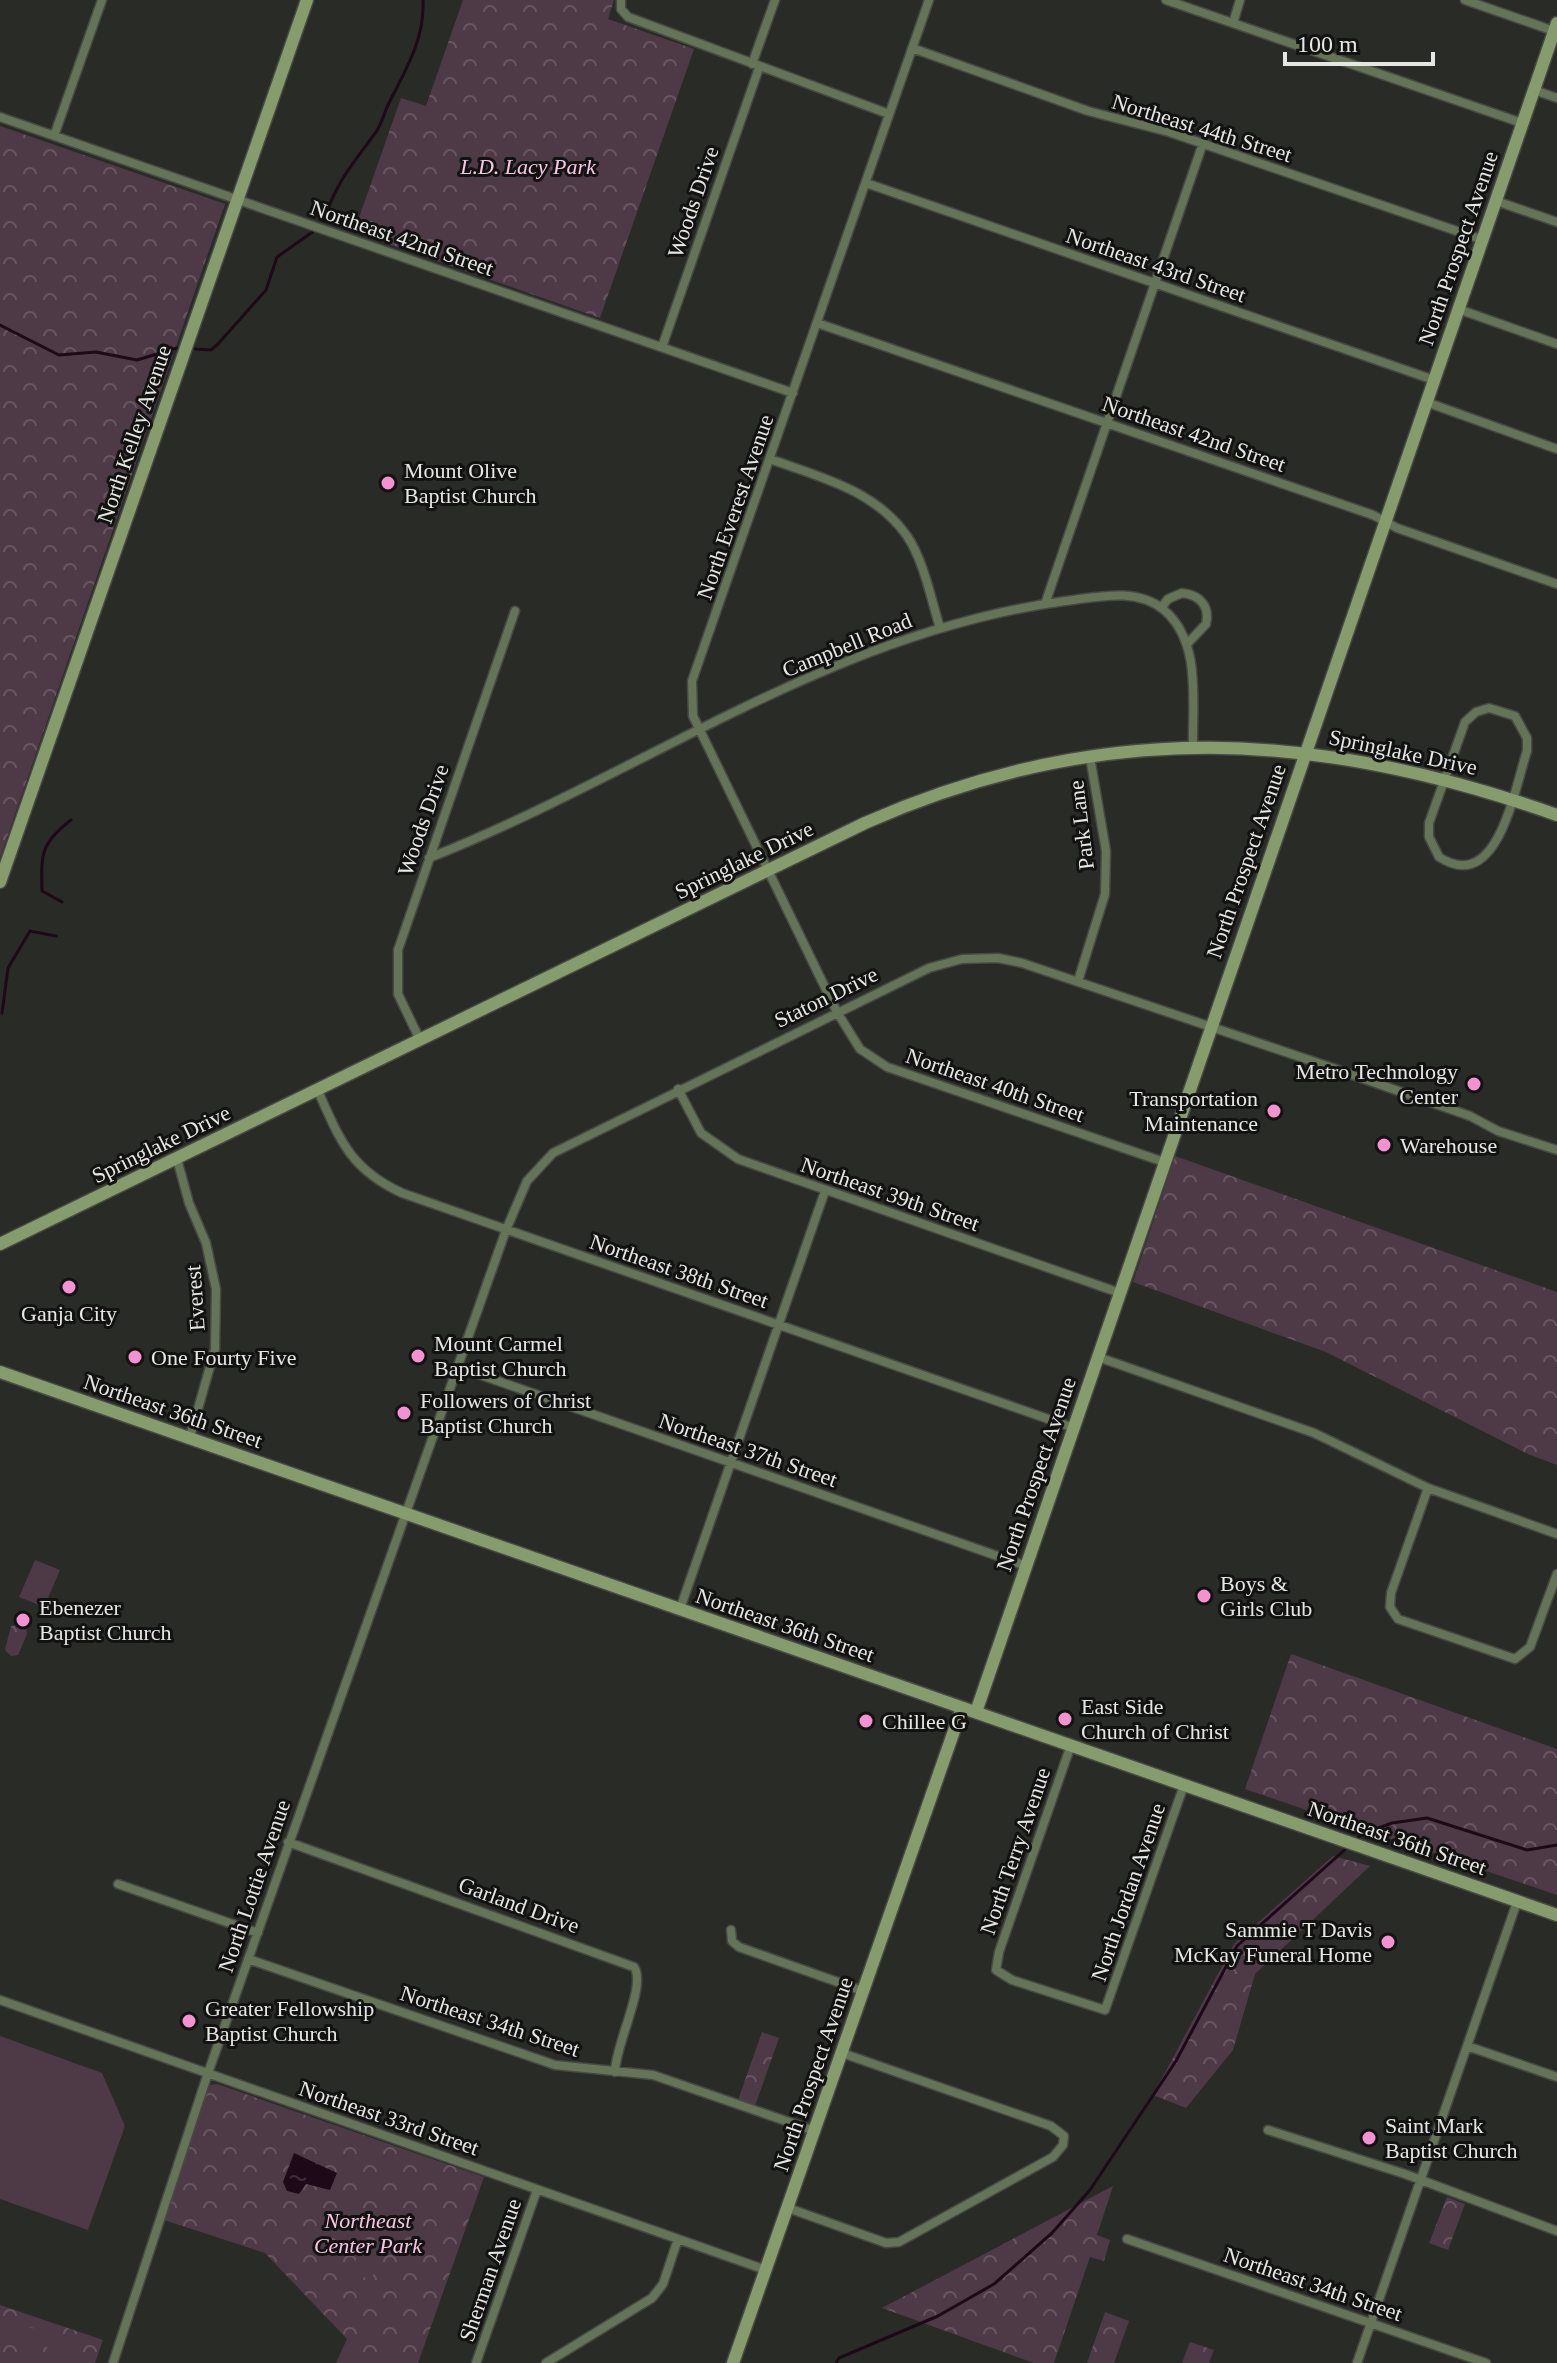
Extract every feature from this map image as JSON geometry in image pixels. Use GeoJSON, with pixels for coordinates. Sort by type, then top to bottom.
{"type":"FeatureCollection","features":[{"type":"Feature","properties":{"kind":"street"},"geometry":{"type":"LineString","coordinates":[[54,136],[102,0]]}},
{"type":"Feature","properties":{"kind":"street","name":"North Kelley Avenue"},"geometry":{"type":"LineString","coordinates":[[0,882],[307,0]]}},
{"type":"Feature","properties":{"kind":"street"},"geometry":{"type":"LineString","coordinates":[[621,0],[621,9],[628,17],[889,114]]}},
{"type":"Feature","properties":{"kind":"street","name":"Woods Drive"},"geometry":{"type":"LineString","coordinates":[[662,347],[775,0]]}},
{"type":"Feature","properties":{"kind":"street","name":"North Everest Avenue"},"geometry":{"type":"LineString","coordinates":[[837,1012],[699,728],[690,703],[692,681],[929,0]]}},
{"type":"Feature","properties":{"kind":"street"},"geometry":{"type":"LineString","coordinates":[[1166,0],[1522,123]]}},
{"type":"Feature","properties":{"kind":"street"},"geometry":{"type":"LineString","coordinates":[[1233,23],[1240,0]]}},
{"type":"Feature","properties":{"kind":"street"},"geometry":{"type":"LineString","coordinates":[[1465,0],[1556,27]]}},
{"type":"Feature","properties":{"kind":"street","name":"North Prospect Avenue"},"geometry":{"type":"LineString","coordinates":[[976,1712],[1556,27]]}},
{"type":"Feature","properties":{"kind":"street","name":"Northeast 44th Street"},"geometry":{"type":"LineString","coordinates":[[912,48],[1105,117],[1203,143],[1483,240]]}},
{"type":"Feature","properties":{"kind":"street"},"geometry":{"type":"LineString","coordinates":[[1534,90],[1557,98]]}},
{"type":"Feature","properties":{"kind":"street","name":"Northeast 42nd Street"},"geometry":{"type":"LineString","coordinates":[[0,117],[793,393]]}},
{"type":"Feature","properties":{"kind":"street"},"geometry":{"type":"LineString","coordinates":[[1045,604],[1203,143]]}},
{"type":"Feature","properties":{"kind":"street","name":"Northeast 43rd Street"},"geometry":{"type":"LineString","coordinates":[[866,183],[1434,380]]}},
{"type":"Feature","properties":{"kind":"street"},"geometry":{"type":"LineString","coordinates":[[1496,201],[1557,222]]}},
{"type":"Feature","properties":{"kind":"street"},"geometry":{"type":"LineString","coordinates":[[1458,309],[1557,344]]}},
{"type":"Feature","properties":{"kind":"street","name":"Northeast 42nd Street"},"geometry":{"type":"LineString","coordinates":[[817,323],[1557,584]]}},
{"type":"Feature","properties":{"kind":"street"},"geometry":{"type":"LineString","coordinates":[[1426,402],[1557,449]]}},
{"type":"Feature","properties":{"kind":"street"},"geometry":{"type":"LineString","coordinates":[[770,459],[860,493],[887,513],[908,537],[940,628]]}},
{"type":"Feature","properties":{"kind":"street"},"geometry":{"type":"LineString","coordinates":[[1188,643],[1206,624],[1206,609],[1202,601],[1182,593],[1168,599],[1161,608],[1188,643],[1193,747]]}},
{"type":"Feature","properties":{"kind":"street","name":"Campbell Road"},"geometry":{"type":"LineString","coordinates":[[429,858],[831,666],[940,628],[1045,604],[1112,595],[1132,596],[1161,608]]}},
{"type":"Feature","properties":{"kind":"street","name":"Woods Drive"},"geometry":{"type":"LineString","coordinates":[[420,1040],[398,994],[396,963],[402,933],[515,611]]}},
{"type":"Feature","properties":{"kind":"street"},"geometry":{"type":"LineString","coordinates":[[1489,708],[1503,709],[1515,716],[1527,738],[1527,751],[1497,840],[1483,861],[1472,866],[1448,863],[1439,857],[1429,837],[1444,778],[1465,722],[1476,712],[1489,708]]}},
{"type":"Feature","properties":{"kind":"street","name":"Springlake Drive"},"geometry":{"type":"LineString","coordinates":[[0,1244],[768,871],[924,799],[1031,768],[1090,757],[1193,747],[1305,752],[1444,778],[1557,815]]}},
{"type":"Feature","properties":{"kind":"street","name":"Park Lane"},"geometry":{"type":"LineString","coordinates":[[1078,981],[1105,894],[1104,830],[1090,757]]}},
{"type":"Feature","properties":{"kind":"street","name":"Staton Drive"},"geometry":{"type":"LineString","coordinates":[[406,1513],[506,1230],[527,1181],[553,1153],[929,968],[962,959],[1011,959],[1470,1116],[1498,1131],[1557,1150]]}},
{"type":"Feature","properties":{"kind":"street","name":"Northeast 40th Street"},"geometry":{"type":"LineString","coordinates":[[837,1012],[860,1049],[887,1067],[1164,1162]]}},
{"type":"Feature","properties":{"kind":"street","name":"Northeast 39th Street"},"geometry":{"type":"LineString","coordinates":[[678,1089],[701,1133],[718,1148],[738,1159],[1120,1293]]}},
{"type":"Feature","properties":{"kind":"street","name":"Northeast 38th Street"},"geometry":{"type":"LineString","coordinates":[[318,1091],[343,1145],[357,1165],[377,1182],[1074,1428]]}},
{"type":"Feature","properties":{"kind":"street","name":"Everest"},"geometry":{"type":"LineString","coordinates":[[177,1159],[189,1203],[206,1243],[216,1289],[215,1349],[190,1437]]}},
{"type":"Feature","properties":{"kind":"street"},"geometry":{"type":"LineString","coordinates":[[680,1609],[825,1191]]}},
{"type":"Feature","properties":{"kind":"street"},"geometry":{"type":"LineString","coordinates":[[1098,1357],[1324,1437],[1428,1488],[1557,1534]]}},
{"type":"Feature","properties":{"kind":"street","name":"Northeast 37th Street"},"geometry":{"type":"LineString","coordinates":[[458,1367],[1026,1566]]}},
{"type":"Feature","properties":{"kind":"street","name":"Northeast 36th Street"},"geometry":{"type":"LineString","coordinates":[[0,1372],[1557,1915]]}},
{"type":"Feature","properties":{"kind":"street"},"geometry":{"type":"LineString","coordinates":[[1428,1488],[1391,1593],[1392,1612],[1406,1623],[1497,1655],[1521,1657],[1535,1638],[1557,1574]]}},
{"type":"Feature","properties":{"kind":"street","name":"North Lottie Avenue"},"geometry":{"type":"LineString","coordinates":[[113,2363],[208,2073],[406,1513]]}},
{"type":"Feature","properties":{"kind":"street","name":"North Prospect Avenue"},"geometry":{"type":"LineString","coordinates":[[733,2363],[962,1708]]}},
{"type":"Feature","properties":{"kind":"street","name":"North Terry Avenue"},"geometry":{"type":"LineString","coordinates":[[1071,1745],[999,1952],[996,1970],[1012,1980],[1105,2010]]}},
{"type":"Feature","properties":{"kind":"street","name":"North Jordan Avenue"},"geometry":{"type":"LineString","coordinates":[[1105,2010],[1184,1785]]}},
{"type":"Feature","properties":{"kind":"street","name":"Garland Drive"},"geometry":{"type":"LineString","coordinates":[[288,1842],[634,1967],[639,1978],[618,2047],[615,2072]]}},
{"type":"Feature","properties":{"kind":"street"},"geometry":{"type":"LineString","coordinates":[[118,1884],[258,1933]]}},
{"type":"Feature","properties":{"kind":"street"},"geometry":{"type":"LineString","coordinates":[[1357,2363],[1517,1902]]}},
{"type":"Feature","properties":{"kind":"street"},"geometry":{"type":"LineString","coordinates":[[731,1930],[732,1941],[739,1947],[863,1991]]}},
{"type":"Feature","properties":{"kind":"street","name":"Northeast 34th Street"},"geometry":{"type":"LineString","coordinates":[[248,1959],[555,2065],[675,2081],[815,2131]]}},
{"type":"Feature","properties":{"kind":"street","name":"Northeast 33rd Street"},"geometry":{"type":"LineString","coordinates":[[0,2000],[766,2270]]}},
{"type":"Feature","properties":{"kind":"street"},"geometry":{"type":"LineString","coordinates":[[1467,2046],[1557,2077]]}},
{"type":"Feature","properties":{"kind":"street"},"geometry":{"type":"LineString","coordinates":[[788,2208],[886,2243],[899,2242],[1053,2157],[1064,2140],[1060,2131],[1051,2126],[842,2053]]}},
{"type":"Feature","properties":{"kind":"street"},"geometry":{"type":"LineString","coordinates":[[1268,2130],[1557,2231]]}},
{"type":"Feature","properties":{"kind":"street","name":"Sherman Avenue"},"geometry":{"type":"LineString","coordinates":[[476,2363],[537,2190]]}},
{"type":"Feature","properties":{"kind":"street"},"geometry":{"type":"LineString","coordinates":[[546,2363],[652,2298],[663,2284],[678,2239]]}},
{"type":"Feature","properties":{"kind":"street","name":"Northeast 34th Street"},"geometry":{"type":"LineString","coordinates":[[1127,2239],[1486,2363]]}},
{"type":"Feature","properties":{"kind":"green space","name":"L.D. Lacy Park"},"geometry":{"type":"Polygon","coordinates":[[[463,0],[614,0],[608,19],[694,49],[600,318],[354,232],[401,98],[426,106],[463,0]]]}},
{"type":"Feature","properties":{"kind":"green space"},"geometry":{"type":"Polygon","coordinates":[[[0,126],[225,204],[0,858],[0,126]]]}},
{"type":"Feature","properties":{"kind":"green space"},"geometry":{"type":"Polygon","coordinates":[[[1175,1156],[1557,1292],[1557,1465],[1528,1454],[1326,1352],[1133,1282],[1175,1156]]]}},
{"type":"Feature","properties":{"kind":"green space"},"geometry":{"type":"Polygon","coordinates":[[[35,1560],[60,1570],[44,1607],[19,1597],[35,1560]]]}},
{"type":"Feature","properties":{"kind":"green space"},"geometry":{"type":"Polygon","coordinates":[[[26,1624],[27,1634],[18,1655],[11,1656],[5,1650],[11,1626],[26,1624]]]}},
{"type":"Feature","properties":{"kind":"green space"},"geometry":{"type":"Polygon","coordinates":[[[1291,1654],[1557,1749],[1557,1895],[1245,1789],[1291,1654]]]}},
{"type":"Feature","properties":{"kind":"green space"},"geometry":{"type":"Polygon","coordinates":[[[1333,1856],[1370,1866],[1255,1974],[1233,2050],[1186,2108],[1153,2095],[1234,1944],[1333,1856]]]}},
{"type":"Feature","properties":{"kind":"green space"},"geometry":{"type":"Polygon","coordinates":[[[762,2032],[779,2038],[755,2106],[738,2100],[762,2032]]]}},
{"type":"Feature","properties":{"kind":"green space"},"geometry":{"type":"Polygon","coordinates":[[[0,2036],[102,2073],[125,2126],[88,2230],[0,2199],[0,2036]]]}},
{"type":"Feature","properties":{"kind":"green space","name":"Northeast Center Park"},"geometry":{"type":"Polygon","coordinates":[[[217,2084],[484,2177],[418,2363],[336,2363],[347,2339],[265,2253],[164,2220],[205,2095],[210,2085],[217,2084]]]}},
{"type":"Feature","properties":{"kind":"green space"},"geometry":{"type":"Polygon","coordinates":[[[1113,2186],[1097,2235],[1110,2240],[1104,2261],[1090,2257],[1054,2363],[1034,2363],[882,2308],[1113,2186]]]}},
{"type":"Feature","properties":{"kind":"green space"},"geometry":{"type":"Polygon","coordinates":[[[1447,2197],[1465,2204],[1448,2250],[1429,2243],[1447,2197]]]}},
{"type":"Feature","properties":{"kind":"green space"},"geometry":{"type":"Polygon","coordinates":[[[365,2238],[385,2246],[371,2280],[351,2272],[365,2238]]]}},
{"type":"Feature","properties":{"kind":"green space"},"geometry":{"type":"Polygon","coordinates":[[[0,2305],[103,2340],[95,2363],[0,2363],[0,2305]]]}},
{"type":"Feature","properties":{"kind":"green space"},"geometry":{"type":"Polygon","coordinates":[[[1105,2312],[1129,2321],[1114,2363],[1087,2363],[1105,2312]]]}},
{"type":"Feature","properties":{"kind":"green space"},"geometry":{"type":"Polygon","coordinates":[[[22,2326],[39,2330],[52,2338],[73,2363],[61,2363],[49,2349],[35,2340],[18,2337],[0,2340],[0,2329],[22,2326]]]}},
{"type":"Feature","properties":{"kind":"green space"},"geometry":{"type":"Polygon","coordinates":[[[1190,2342],[1214,2350],[1209,2363],[1182,2363],[1190,2342]]]}},
{"type":"Feature","properties":{"kind":"water"},"geometry":{"type":"Polygon","coordinates":[[[294,2153],[337,2173],[330,2190],[306,2184],[299,2194],[287,2191],[283,2182],[294,2153]]]}},
{"type":"Feature","properties":{"kind":"waterway"},"geometry":{"type":"LineString","coordinates":[[324,221],[339,185],[378,129],[407,67],[421,28],[423,0]]}},
{"type":"Feature","properties":{"kind":"waterway"},"geometry":{"type":"LineString","coordinates":[[195,349],[211,350],[218,344],[266,290],[277,257],[314,231]]}},
{"type":"Feature","properties":{"kind":"waterway"},"geometry":{"type":"LineString","coordinates":[[0,325],[59,355],[96,352],[137,360],[177,348]]}},
{"type":"Feature","properties":{"kind":"waterway"},"geometry":{"type":"LineString","coordinates":[[62,902],[42,891],[42,867],[48,843],[71,820]]}},
{"type":"Feature","properties":{"kind":"waterway"},"geometry":{"type":"LineString","coordinates":[[2,1013],[8,968],[30,931],[56,936]]}},
{"type":"Feature","properties":{"kind":"waterway"},"geometry":{"type":"LineString","coordinates":[[1355,1841],[1362,1834],[1392,1823],[1427,1818],[1527,1850],[1557,1845]]}},
{"type":"Feature","properties":{"kind":"waterway"},"geometry":{"type":"LineString","coordinates":[[836,2363],[839,2358],[938,2316],[994,2284],[1052,2233],[1090,2190],[1176,2061],[1237,1946],[1349,1846]]}},
{"type":"Feature","properties":{"kind":"place","name":"Mount Olive Baptist Church"},"geometry":{"type":"Point","coordinates":[388,483]}},
{"type":"Feature","properties":{"kind":"place","name":"Metro Technology Center"},"geometry":{"type":"Point","coordinates":[1474,1084]}},
{"type":"Feature","properties":{"kind":"place","name":"Transportation Maintenance"},"geometry":{"type":"Point","coordinates":[1274,1111]}},
{"type":"Feature","properties":{"kind":"place","name":"Warehouse"},"geometry":{"type":"Point","coordinates":[1384,1145]}},
{"type":"Feature","properties":{"kind":"place","name":"Ganja City"},"geometry":{"type":"Point","coordinates":[69,1287]}},
{"type":"Feature","properties":{"kind":"place","name":"Mount Carmel Baptist Church"},"geometry":{"type":"Point","coordinates":[418,1356]}},
{"type":"Feature","properties":{"kind":"place","name":"One Fourty Five"},"geometry":{"type":"Point","coordinates":[135,1357]}},
{"type":"Feature","properties":{"kind":"place","name":"Followers of Christ Baptist Church"},"geometry":{"type":"Point","coordinates":[404,1413]}},
{"type":"Feature","properties":{"kind":"place","name":"Boys & Girls Club"},"geometry":{"type":"Point","coordinates":[1204,1596]}},
{"type":"Feature","properties":{"kind":"place","name":"Ebenezer Baptist Church"},"geometry":{"type":"Point","coordinates":[23,1620]}},
{"type":"Feature","properties":{"kind":"place","name":"East Side Church of Christ"},"geometry":{"type":"Point","coordinates":[1065,1719]}},
{"type":"Feature","properties":{"kind":"place","name":"Chillee G"},"geometry":{"type":"Point","coordinates":[866,1721]}},
{"type":"Feature","properties":{"kind":"place","name":"Sammie T Davis McKay Funeral Home"},"geometry":{"type":"Point","coordinates":[1388,1942]}},
{"type":"Feature","properties":{"kind":"place","name":"Greater Fellowship Baptist Church"},"geometry":{"type":"Point","coordinates":[189,2021]}},
{"type":"Feature","properties":{"kind":"place","name":"Saint Mark Baptist Church"},"geometry":{"type":"Point","coordinates":[1369,2138]}}]}
